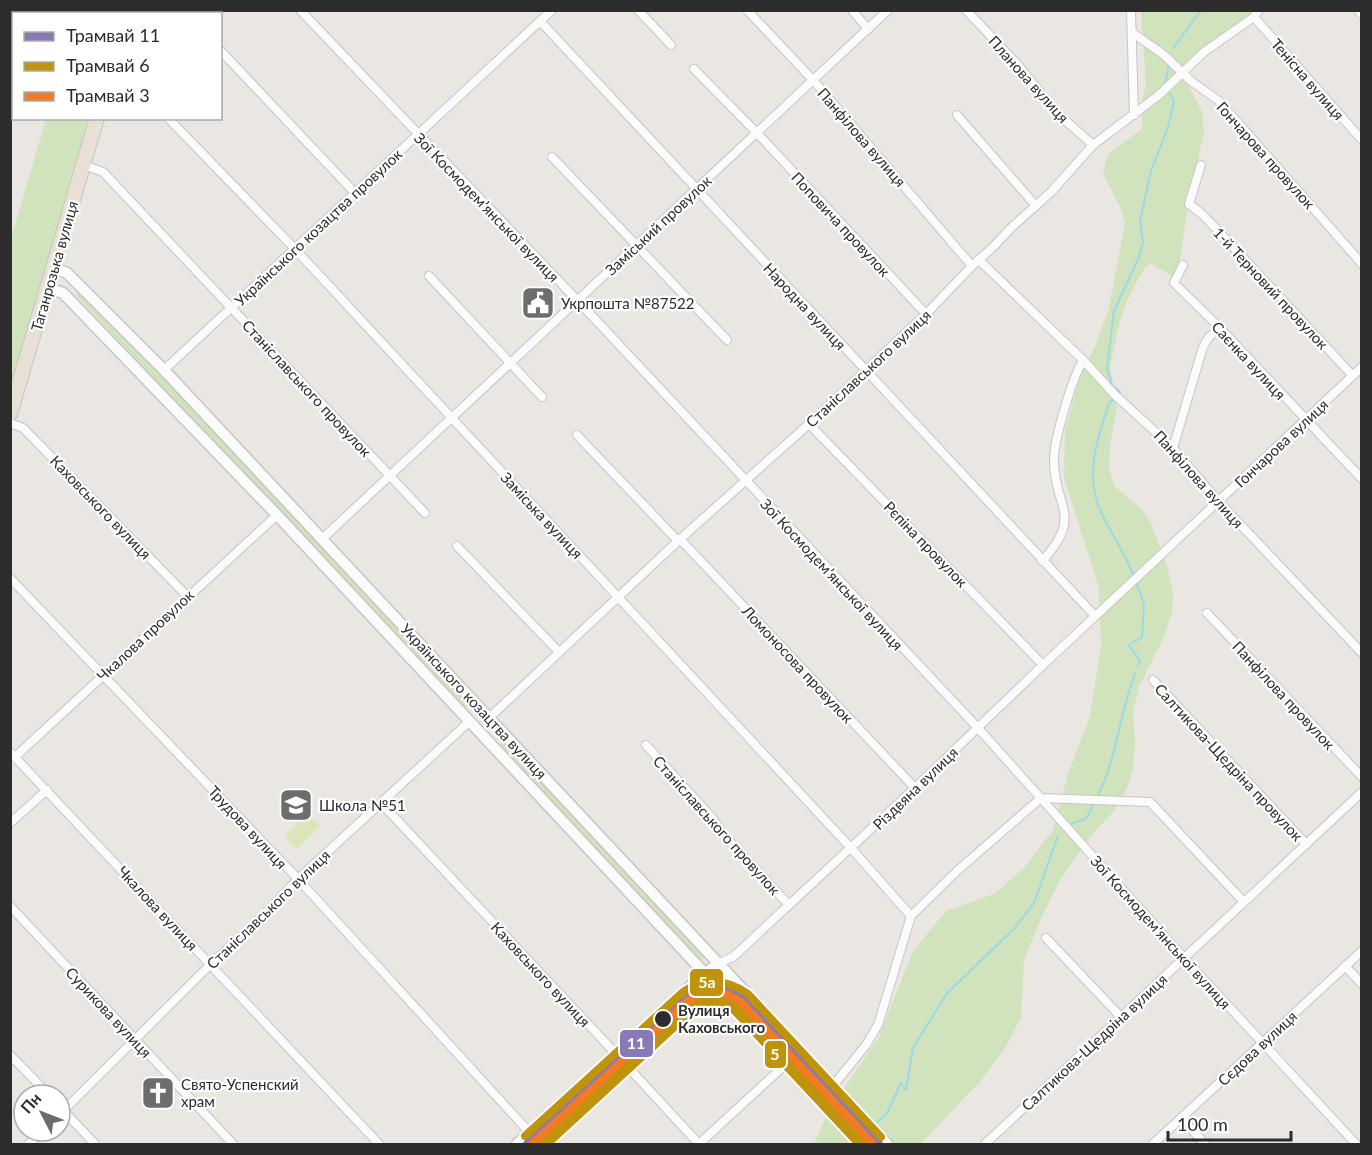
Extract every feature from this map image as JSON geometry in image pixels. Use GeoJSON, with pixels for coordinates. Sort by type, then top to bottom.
{"type":"FeatureCollection","features":[{"type":"Feature","properties":{"kind":"highway","name":"Таганрозька вулиця"},"geometry":{"type":"LineString","coordinates":[[10,414],[96,120]]}},
{"type":"Feature","properties":{"kind":"street","name":"Зої Космодем’янської вулиця"},"geometry":{"type":"LineString","coordinates":[[300,10],[577,300],[978,728],[1184,958],[1356,1144]]}},
{"type":"Feature","properties":{"kind":"street","name":"Українського козацтва провулок"},"geometry":{"type":"LineString","coordinates":[[164,370],[552,10]]}},
{"type":"Feature","properties":{"kind":"street"},"geometry":{"type":"LineString","coordinates":[[638,10],[671,45]]}},
{"type":"Feature","properties":{"kind":"street","name":"Панфілова вулиця"},"geometry":{"type":"LineString","coordinates":[[747,10],[813,80],[976,263],[1083,360],[1115,394],[1173,448],[1218,501],[1362,653]]}},
{"type":"Feature","properties":{"kind":"street"},"geometry":{"type":"LineString","coordinates":[[852,10],[868,29]]}},
{"type":"Feature","properties":{"kind":"street","name":"Заміський провулок"},"geometry":{"type":"LineString","coordinates":[[322,539],[888,10]]}},
{"type":"Feature","properties":{"kind":"street","name":"Планова вулиця"},"geometry":{"type":"LineString","coordinates":[[966,10],[1018,65],[1056,112],[1094,145]]}},
{"type":"Feature","properties":{"kind":"street"},"geometry":{"type":"LineString","coordinates":[[1131,10],[1134,115]]}},
{"type":"Feature","properties":{"kind":"street"},"geometry":{"type":"LineString","coordinates":[[1358,10],[1362,15]]}},
{"type":"Feature","properties":{"kind":"street","name":"Станіславського вулиця"},"geometry":{"type":"LineString","coordinates":[[72,1100],[252,927],[298,879],[559,652],[679,540],[809,424],[926,314],[1012,226],[1058,185],[1094,145],[1184,73],[1204,52],[1257,14]]}},
{"type":"Feature","properties":{"kind":"street","name":"Тенісна вулиця"},"geometry":{"type":"LineString","coordinates":[[1257,14],[1362,140]]}},
{"type":"Feature","properties":{"kind":"street","name":"Народна вулиця"},"geometry":{"type":"LineString","coordinates":[[540,21],[1095,616]]}},
{"type":"Feature","properties":{"kind":"street","name":"Гончарова провулок"},"geometry":{"type":"LineString","coordinates":[[1133,33],[1149,42],[1227,109],[1362,264]]}},
{"type":"Feature","properties":{"kind":"street"},"geometry":{"type":"LineString","coordinates":[[222,52],[356,193]]}},
{"type":"Feature","properties":{"kind":"street","name":"Поповича провулок"},"geometry":{"type":"LineString","coordinates":[[694,69],[926,314]]}},
{"type":"Feature","properties":{"kind":"street"},"geometry":{"type":"LineString","coordinates":[[957,115],[1036,206]]}},
{"type":"Feature","properties":{"kind":"street","name":"Заміська вулиця"},"geometry":{"type":"LineString","coordinates":[[170,120],[295,249],[452,417],[851,848],[911,916]]}},
{"type":"Feature","properties":{"kind":"street"},"geometry":{"type":"LineString","coordinates":[[552,157],[727,340]]}},
{"type":"Feature","properties":{"kind":"street","name":"Станіславського провулок"},"geometry":{"type":"LineString","coordinates":[[84,165],[103,172],[425,513]]}},
{"type":"Feature","properties":{"kind":"street","name":"1-й Терновий провулок"},"geometry":{"type":"LineString","coordinates":[[1201,165],[1188,204],[1203,215],[1352,375]]}},
{"type":"Feature","properties":{"kind":"street","name":"Саєнка вулиця"},"geometry":{"type":"LineString","coordinates":[[1183,265],[1174,283],[1220,328],[1362,479]]}},
{"type":"Feature","properties":{"kind":"street","name":"Українського козацтва вулиця"},"geometry":{"type":"LineString","coordinates":[[53,268],[67,273],[164,370],[887,1144]]}},
{"type":"Feature","properties":{"kind":"street"},"geometry":{"type":"LineString","coordinates":[[429,276],[542,397]]}},
{"type":"Feature","properties":{"kind":"street","name":"Українського козацтва вулиця"},"geometry":{"type":"LineString","coordinates":[[48,288],[63,293],[277,515],[864,1144]]}},
{"type":"Feature","properties":{"kind":"street"},"geometry":{"type":"LineString","coordinates":[[1173,448],[1203,347],[1209,337],[1220,328]]}},
{"type":"Feature","properties":{"kind":"street"},"geometry":{"type":"LineString","coordinates":[[1042,561],[1057,545],[1066,520],[1054,458],[1067,404],[1083,360]]}},
{"type":"Feature","properties":{"kind":"street","name":"Гончарова вулиця"},"geometry":{"type":"LineString","coordinates":[[1095,616],[1362,367]]}},
{"type":"Feature","properties":{"kind":"street","name":"Каховського вулиця"},"geometry":{"type":"LineString","coordinates":[[10,423],[23,428],[187,596]]}},
{"type":"Feature","properties":{"kind":"street","name":"Рєпіна провулок"},"geometry":{"type":"LineString","coordinates":[[809,424],[1043,665]]}},
{"type":"Feature","properties":{"kind":"street","name":"Ломоносова провулок"},"geometry":{"type":"LineString","coordinates":[[577,435],[915,788]]}},
{"type":"Feature","properties":{"kind":"street","name":"Чкалова провулок"},"geometry":{"type":"LineString","coordinates":[[13,754],[277,515]]}},
{"type":"Feature","properties":{"kind":"street"},"geometry":{"type":"LineString","coordinates":[[457,546],[559,652]]}},
{"type":"Feature","properties":{"kind":"street","name":"Трудова вулиця"},"geometry":{"type":"LineString","coordinates":[[10,578],[298,879],[530,1133]]}},
{"type":"Feature","properties":{"kind":"street","name":"Панфілова провулок"},"geometry":{"type":"LineString","coordinates":[[1207,613],[1362,777]]}},
{"type":"Feature","properties":{"kind":"street","name":"Різдвяна вулиця"},"geometry":{"type":"LineString","coordinates":[[542,1144],[716,984],[723,967],[732,957],[915,788],[1095,616]]}},
{"type":"Feature","properties":{"kind":"street","name":"Салтикова-Щедріна провулок"},"geometry":{"type":"LineString","coordinates":[[1153,680],[1306,844]]}},
{"type":"Feature","properties":{"kind":"street","name":"Станіславського провулок"},"geometry":{"type":"LineString","coordinates":[[646,745],[714,820],[722,833],[789,905]]}},
{"type":"Feature","properties":{"kind":"street","name":"Чкалова вулиця"},"geometry":{"type":"LineString","coordinates":[[13,754],[379,1144]]}},
{"type":"Feature","properties":{"kind":"street"},"geometry":{"type":"LineString","coordinates":[[10,824],[46,790]]}},
{"type":"Feature","properties":{"kind":"street","name":"Салтикова-Щедріна вулиця"},"geometry":{"type":"LineString","coordinates":[[985,1144],[1362,792]]}},
{"type":"Feature","properties":{"kind":"street"},"geometry":{"type":"LineString","coordinates":[[833,1086],[866,1045],[878,1025],[911,916],[957,871],[1041,798],[1150,802],[1244,902]]}},
{"type":"Feature","properties":{"kind":"street","name":"Каховського вулиця"},"geometry":{"type":"LineString","coordinates":[[382,804],[699,1144]]}},
{"type":"Feature","properties":{"kind":"street","name":"Сурикова вулиця"},"geometry":{"type":"LineString","coordinates":[[10,906],[233,1144]]}},
{"type":"Feature","properties":{"kind":"street"},"geometry":{"type":"LineString","coordinates":[[1046,938],[1121,1017]]}},
{"type":"Feature","properties":{"kind":"street","name":"Сєдова вулиця"},"geometry":{"type":"LineString","coordinates":[[1153,1144],[1362,951]]}},
{"type":"Feature","properties":{"kind":"street"},"geometry":{"type":"LineString","coordinates":[[1345,966],[1362,984]]}},
{"type":"Feature","properties":{"kind":"street"},"geometry":{"type":"LineString","coordinates":[[518,1144],[705,973],[723,967]]}},
{"type":"Feature","properties":{"kind":"street"},"geometry":{"type":"LineString","coordinates":[[10,1055],[37,1083]]}},
{"type":"Feature","properties":{"kind":"street"},"geometry":{"type":"LineString","coordinates":[[699,1144],[788,1062]]}},
{"type":"Feature","properties":{"kind":"street"},"geometry":{"type":"LineString","coordinates":[[1181,1118],[1205,1144]]}},
{"type":"Feature","properties":{"kind":"street"},"geometry":{"type":"LineString","coordinates":[[72,1121],[95,1144]]}},
{"type":"Feature","properties":{"kind":"green space"},"geometry":{"type":"Polygon","coordinates":[[[1141,11],[1260,11],[1187,65],[1184,77],[1202,112],[1204,131],[1188,205],[1178,272],[1172,276],[1151,264],[1146,266],[1130,294],[1120,320],[1110,366],[1117,408],[1110,446],[1109,468],[1114,486],[1143,510],[1151,523],[1168,569],[1173,593],[1172,611],[1165,635],[1139,687],[1133,712],[1135,742],[1133,769],[1127,788],[1113,812],[1090,837],[1061,878],[1039,923],[1024,960],[1021,1017],[1005,1048],[978,1084],[920,1144],[891,1144],[842,1091],[878,1039],[913,951],[946,911],[994,894],[1023,869],[1053,830],[1068,774],[1090,716],[1101,646],[1099,588],[1064,478],[1065,430],[1081,373],[1095,347],[1109,308],[1125,223],[1121,209],[1103,173],[1108,154],[1142,129],[1142,99],[1146,86],[1141,11]]]}},
{"type":"Feature","properties":{"kind":"green space"},"geometry":{"type":"Polygon","coordinates":[[[46,120],[91,120],[11,388],[11,239],[46,120]]]}},
{"type":"Feature","properties":{"kind":"green space"},"geometry":{"type":"Polygon","coordinates":[[[83,289],[471,702],[464,710],[76,295],[83,289]]]}},
{"type":"Feature","properties":{"kind":"green space"},"geometry":{"type":"Polygon","coordinates":[[[506,739],[707,954],[699,962],[497,747],[506,739]]]}},
{"type":"Feature","properties":{"kind":"green space"},"geometry":{"type":"Polygon","coordinates":[[[308,813],[320,826],[296,849],[284,836],[308,813]]]}},
{"type":"Feature","properties":{"kind":"green space"},"geometry":{"type":"Polygon","coordinates":[[[750,1001],[883,1144],[867,1144],[742,1009],[750,1001]]]}},
{"type":"Feature","properties":{"kind":"green space"},"geometry":{"type":"Polygon","coordinates":[[[829,1110],[861,1144],[814,1144],[829,1110]]]}},
{"type":"Feature","properties":{"kind":"waterway"},"geometry":{"type":"LineString","coordinates":[[1174,47],[1201,10]]}},
{"type":"Feature","properties":{"kind":"waterway"},"geometry":{"type":"LineString","coordinates":[[1165,85],[1169,64]]}},
{"type":"Feature","properties":{"kind":"waterway"},"geometry":{"type":"LineString","coordinates":[[1120,392],[1112,385],[1107,368],[1114,311],[1139,257],[1143,242],[1140,221],[1151,171],[1168,127],[1174,101],[1170,94]]}},
{"type":"Feature","properties":{"kind":"waterway"},"geometry":{"type":"LineString","coordinates":[[1112,401],[1109,404],[1098,441],[1093,479],[1098,505],[1134,577]]}},
{"type":"Feature","properties":{"kind":"waterway"},"geometry":{"type":"LineString","coordinates":[[1136,582],[1144,604],[1142,637],[1129,645],[1140,661],[1138,666]]}},
{"type":"Feature","properties":{"kind":"waterway"},"geometry":{"type":"LineString","coordinates":[[1097,797],[1114,752],[1135,674]]}},
{"type":"Feature","properties":{"kind":"waterway"},"geometry":{"type":"LineString","coordinates":[[1072,823],[1086,819],[1095,802]]}},
{"type":"Feature","properties":{"kind":"waterway"},"geometry":{"type":"LineString","coordinates":[[877,1123],[887,1113],[901,1083],[906,1090],[913,1048],[947,993],[1014,929],[1034,903],[1058,836]]}},
{"type":"Feature","properties":{"kind":"tram line","name":"11"},"geometry":{"type":"LineString","coordinates":[[527,1144],[686,998],[715,988],[729,990],[744,998],[879,1144]]}},
{"type":"Feature","properties":{"kind":"tram line","name":"3"},"geometry":{"type":"LineString","coordinates":[[532,1144],[689,1000],[709,992],[722,993],[741,1002],[873,1144]]}},
{"type":"Feature","properties":{"kind":"tram line","name":"6"},"geometry":{"type":"LineString","coordinates":[[542,1144],[692,1006],[715,998],[726,1000],[737,1006],[865,1144]]}},
{"type":"Feature","properties":{"kind":"transit line","name":"5а"},"geometry":{"type":"LineString","coordinates":[[525,1136],[683,992],[699,984],[715,982],[732,985],[748,994],[881,1137]]}},
{"type":"Feature","properties":{"kind":"transit line","name":"5"},"geometry":{"type":"LineString","coordinates":[[547,1144],[695,1008],[715,1003],[734,1010],[859,1144]]}},
{"type":"Feature","properties":{"kind":"place","name":"Укрпошта №87522"},"geometry":{"type":"Point","coordinates":[538,303]}},
{"type":"Feature","properties":{"kind":"place","name":"Школа №51"},"geometry":{"type":"Point","coordinates":[296,805]}},
{"type":"Feature","properties":{"kind":"place","name":"Вулиця Каховського"},"geometry":{"type":"Point","coordinates":[663,1019]}},
{"type":"Feature","properties":{"kind":"place","name":"Свято-Успенский храм"},"geometry":{"type":"Point","coordinates":[158,1093]}}]}
